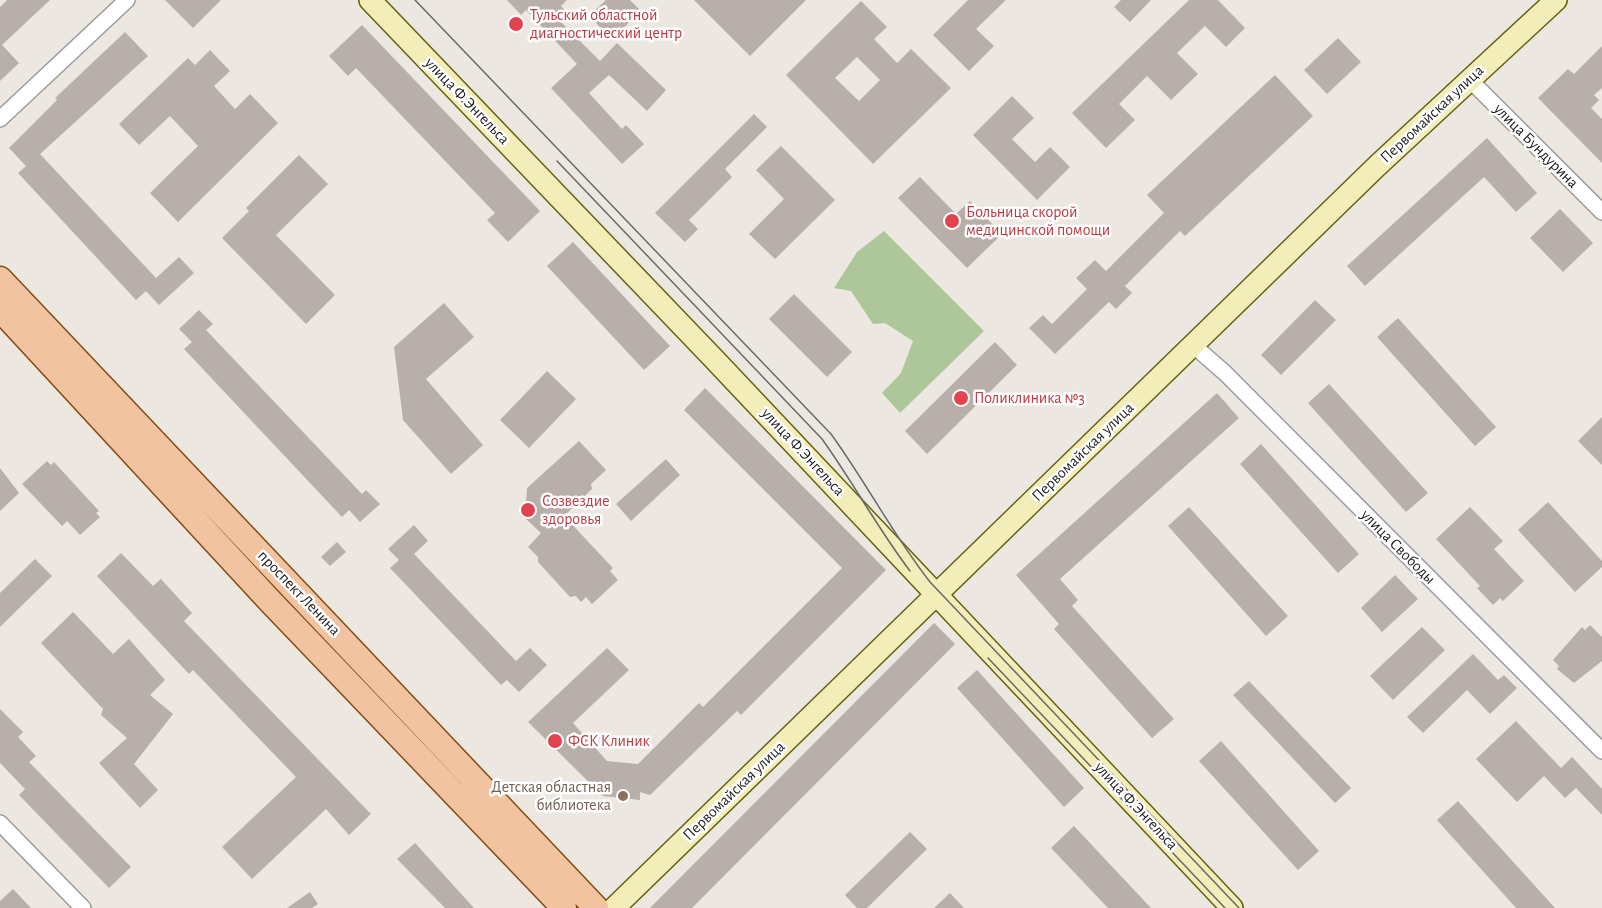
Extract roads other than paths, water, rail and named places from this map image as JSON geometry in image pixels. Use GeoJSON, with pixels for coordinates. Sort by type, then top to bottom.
{"type":"FeatureCollection","features":[{"type":"Feature","properties":{"kind":"main road","name":"улица Ф.Энгельса"},"geometry":{"type":"LineString","coordinates":[[370,0],[707,351],[1232,908]]}},
{"type":"Feature","properties":{"kind":"main road","name":"Первомайская улица"},"geometry":{"type":"LineString","coordinates":[[614,908],[1192,345],[1556,0]]}},
{"type":"Feature","properties":{"kind":"main road","name":"проспект Ленина"},"geometry":{"type":"LineString","coordinates":[[0,279],[596,908]]}},
{"type":"Feature","properties":{"kind":"main road","name":"проспект Ленина"},"geometry":{"type":"LineString","coordinates":[[0,309],[270,601],[564,908]]}},
{"type":"Feature","properties":{"kind":"street"},"geometry":{"type":"LineString","coordinates":[[0,119],[127,0]]}},
{"type":"Feature","properties":{"kind":"street","name":"улица Бундурина"},"geometry":{"type":"LineString","coordinates":[[1470,80],[1602,213]]}},
{"type":"Feature","properties":{"kind":"street","name":"улица Свободы"},"geometry":{"type":"LineString","coordinates":[[1192,345],[1225,373],[1602,751]]}},
{"type":"Feature","properties":{"kind":"street"},"geometry":{"type":"LineString","coordinates":[[0,823],[83,908]]}},
{"type":"Feature","properties":{"kind":"tram line"},"geometry":{"type":"LineString","coordinates":[[415,0],[831,434],[930,582],[1239,908]]}},
{"type":"Feature","properties":{"kind":"tram line"},"geometry":{"type":"LineString","coordinates":[[557,161],[822,439],[910,571]]}},
{"type":"Feature","properties":{"kind":"tram line"},"geometry":{"type":"LineString","coordinates":[[988,658],[1225,908]]}},
{"type":"Feature","properties":{"kind":"place","name":"Тульский областной диагностический центр"},"geometry":{"type":"Point","coordinates":[516,24]}},
{"type":"Feature","properties":{"kind":"place","name":"Больница скорой медицинской помощи"},"geometry":{"type":"Point","coordinates":[952,221]}},
{"type":"Feature","properties":{"kind":"place","name":"Поликлиника №3"},"geometry":{"type":"Point","coordinates":[961,398]}},
{"type":"Feature","properties":{"kind":"place","name":"Созвездие здоровья"},"geometry":{"type":"Point","coordinates":[528,510]}},
{"type":"Feature","properties":{"kind":"place","name":"ФСК Клиник"},"geometry":{"type":"Point","coordinates":[555,741]}},
{"type":"Feature","properties":{"kind":"place","name":"Детская областная библиотека"},"geometry":{"type":"Point","coordinates":[623,796]}}]}
